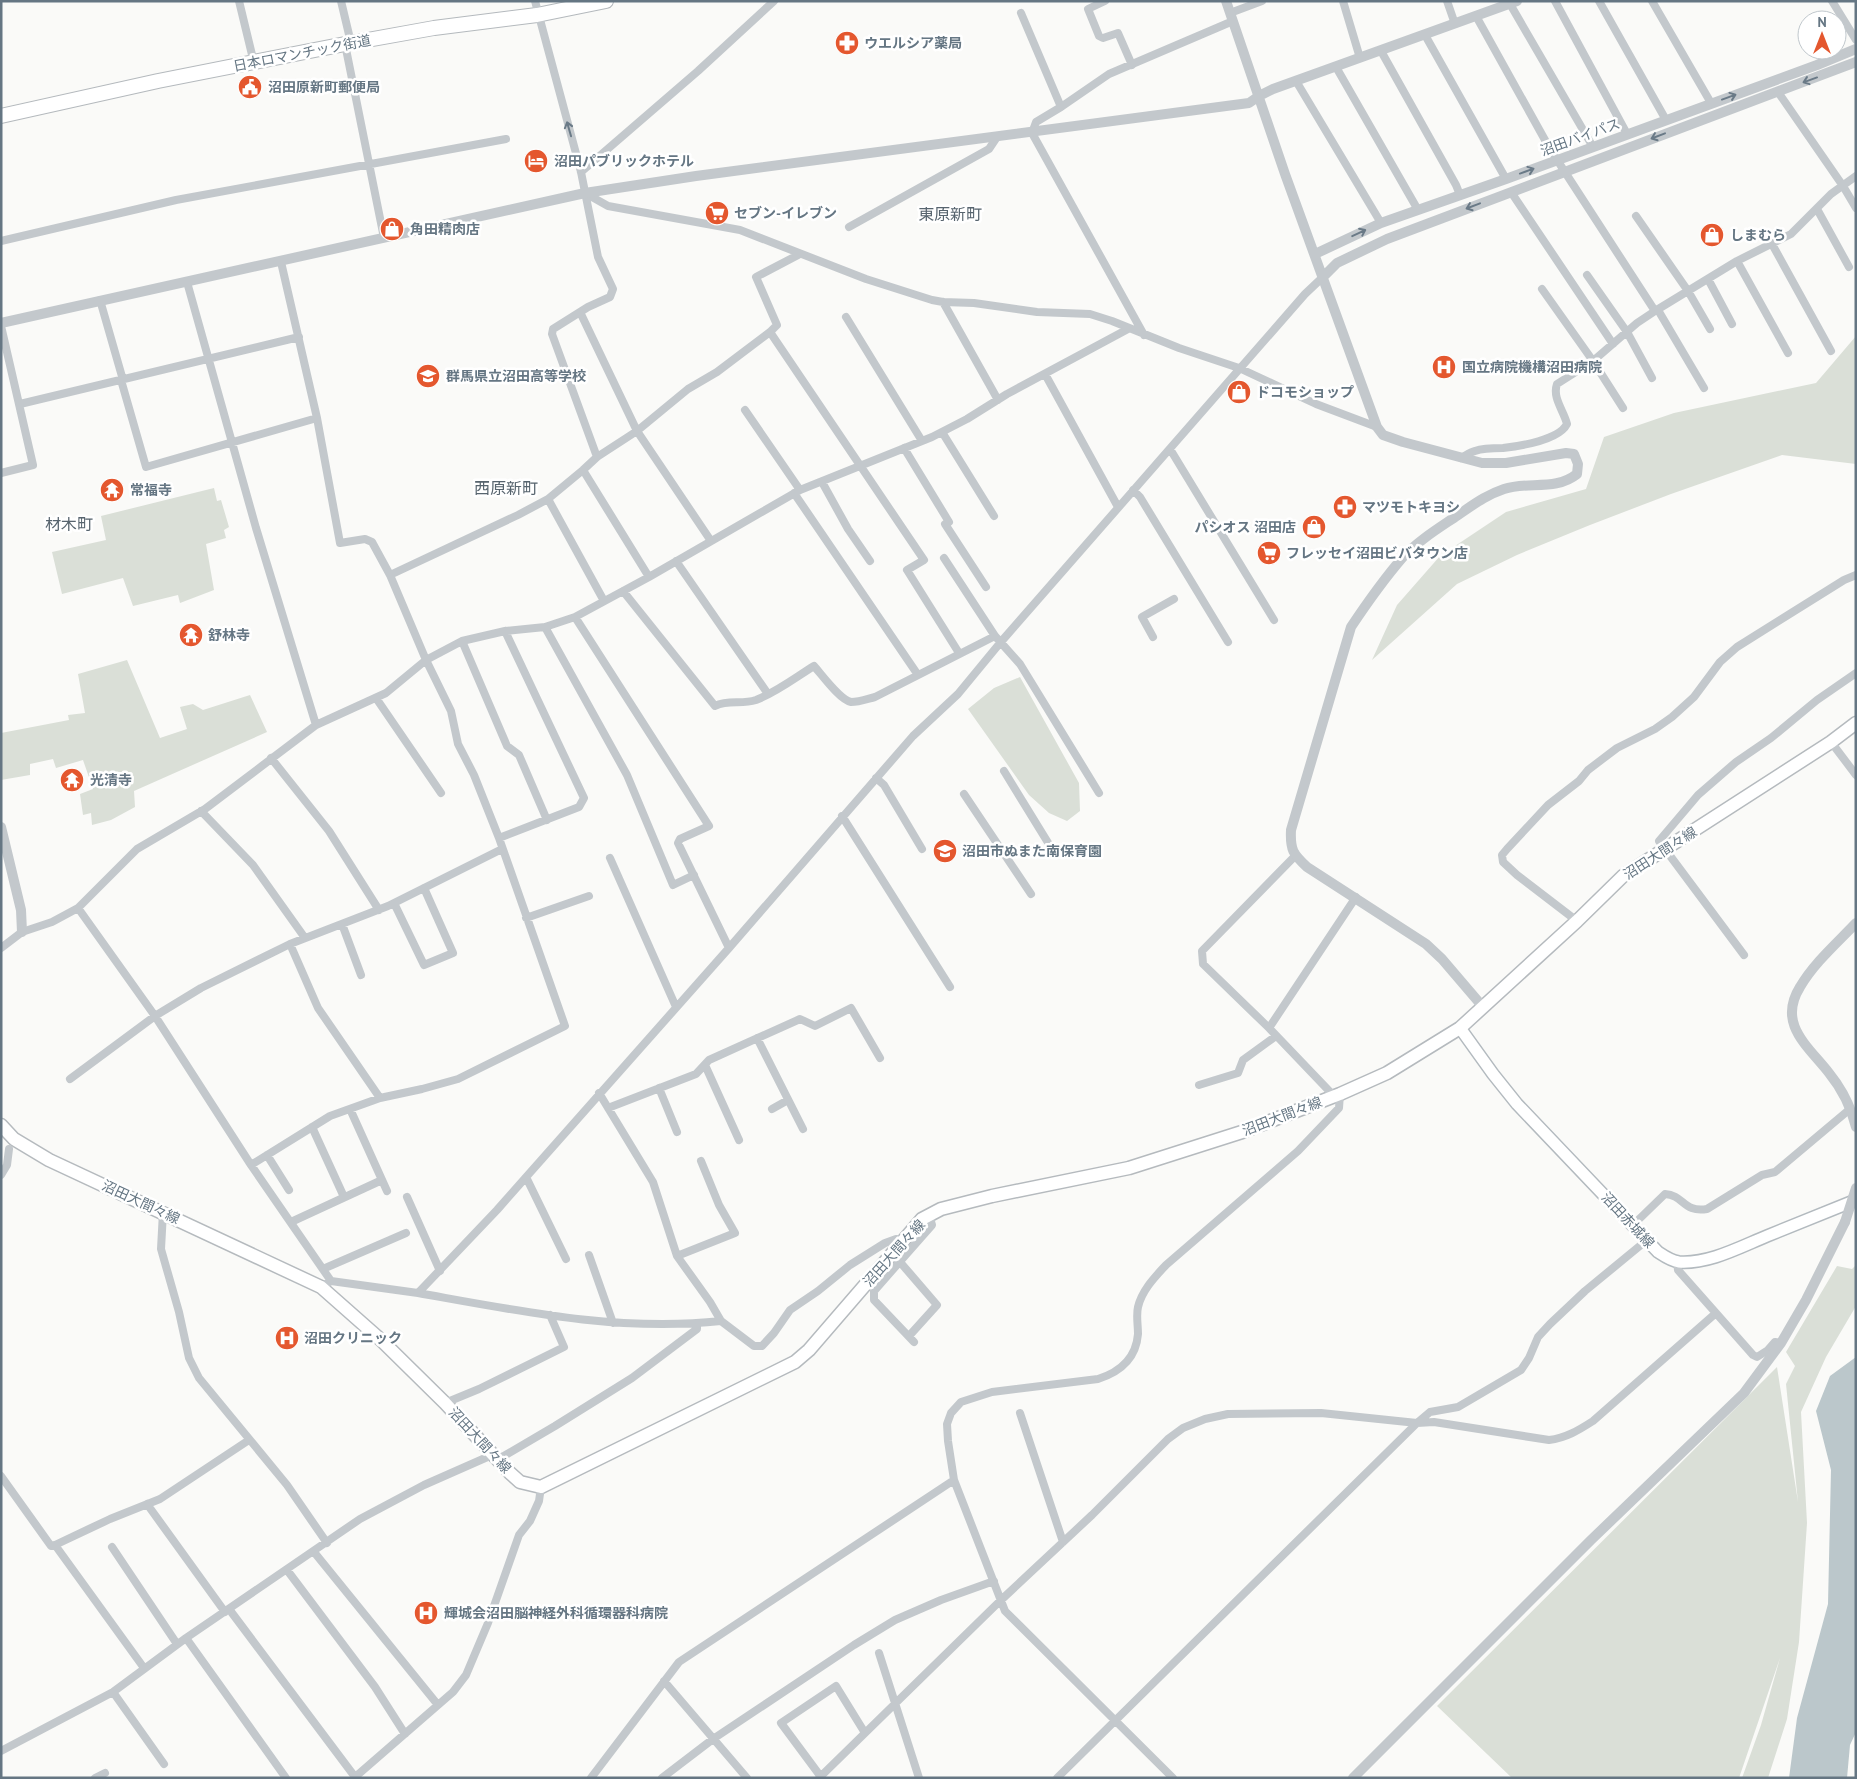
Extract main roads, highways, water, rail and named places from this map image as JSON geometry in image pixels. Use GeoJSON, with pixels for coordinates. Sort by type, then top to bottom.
{"type":"FeatureCollection","features":[{"type":"Feature","properties":{"kind":"highway","name":"日本ロマンチック街道"},"geometry":{"type":"LineString","coordinates":[[1,116],[158,81],[536,8],[606,1]]}},
{"type":"Feature","properties":{"kind":"main road","name":"沼田大間々線"},"geometry":{"type":"LineString","coordinates":[[1,1125],[12,1144],[326,1284],[445,1403],[494,1457],[520,1482],[541,1487],[795,1362],[809,1350],[922,1219],[940,1209],[992,1196],[1129,1168],[1242,1132],[1337,1095],[1386,1073],[1460,1028],[1577,922],[1624,876],[1831,742],[1856,722]]}},
{"type":"Feature","properties":{"kind":"main road","name":"沼田赤城線"},"geometry":{"type":"LineString","coordinates":[[1460,1028],[1517,1104],[1658,1252],[1677,1262],[1699,1260],[1725,1253],[1856,1200]]}},
{"type":"Feature","properties":{"kind":"place","name":"ウエルシア薬局"},"geometry":{"type":"Point","coordinates":[847,43]}},
{"type":"Feature","properties":{"kind":"place","name":"沼田原新町郵便局"},"geometry":{"type":"Point","coordinates":[250,87]}},
{"type":"Feature","properties":{"kind":"place","name":"沼田パブリックホテル"},"geometry":{"type":"Point","coordinates":[536,161]}},
{"type":"Feature","properties":{"kind":"place","name":"セブン-イレブン"},"geometry":{"type":"Point","coordinates":[717,213]}},
{"type":"Feature","properties":{"kind":"place","name":"角田精肉店"},"geometry":{"type":"Point","coordinates":[392,229]}},
{"type":"Feature","properties":{"kind":"place","name":"しまむら"},"geometry":{"type":"Point","coordinates":[1712,235]}},
{"type":"Feature","properties":{"kind":"place","name":"国立病院機構沼田病院"},"geometry":{"type":"Point","coordinates":[1444,367]}},
{"type":"Feature","properties":{"kind":"place","name":"群馬県立沼田高等学校"},"geometry":{"type":"Point","coordinates":[428,376]}},
{"type":"Feature","properties":{"kind":"place","name":"ドコモショップ"},"geometry":{"type":"Point","coordinates":[1239,392]}},
{"type":"Feature","properties":{"kind":"place","name":"常福寺"},"geometry":{"type":"Point","coordinates":[112,490]}},
{"type":"Feature","properties":{"kind":"place","name":"マツモトキヨシ"},"geometry":{"type":"Point","coordinates":[1345,507]}},
{"type":"Feature","properties":{"kind":"place","name":"パシオス 沼田店"},"geometry":{"type":"Point","coordinates":[1314,527]}},
{"type":"Feature","properties":{"kind":"place","name":"フレッセイ沼田ビバタウン店"},"geometry":{"type":"Point","coordinates":[1269,553]}},
{"type":"Feature","properties":{"kind":"place","name":"舒林寺"},"geometry":{"type":"Point","coordinates":[191,635]}},
{"type":"Feature","properties":{"kind":"place","name":"光清寺"},"geometry":{"type":"Point","coordinates":[72,780]}},
{"type":"Feature","properties":{"kind":"place","name":"沼田市ぬまた南保育園"},"geometry":{"type":"Point","coordinates":[945,851]}},
{"type":"Feature","properties":{"kind":"place","name":"沼田クリニック"},"geometry":{"type":"Point","coordinates":[287,1338]}},
{"type":"Feature","properties":{"kind":"place","name":"輝城会沼田脳神経外科循環器科病院"},"geometry":{"type":"Point","coordinates":[426,1613]}},
{"type":"Feature","properties":{"kind":"district","name":"東原新町"},"geometry":{"type":"Point","coordinates":[950,214]}},
{"type":"Feature","properties":{"kind":"district","name":"西原新町"},"geometry":{"type":"Point","coordinates":[506,488]}},
{"type":"Feature","properties":{"kind":"district","name":"材木町"},"geometry":{"type":"Point","coordinates":[69,524]}}]}
